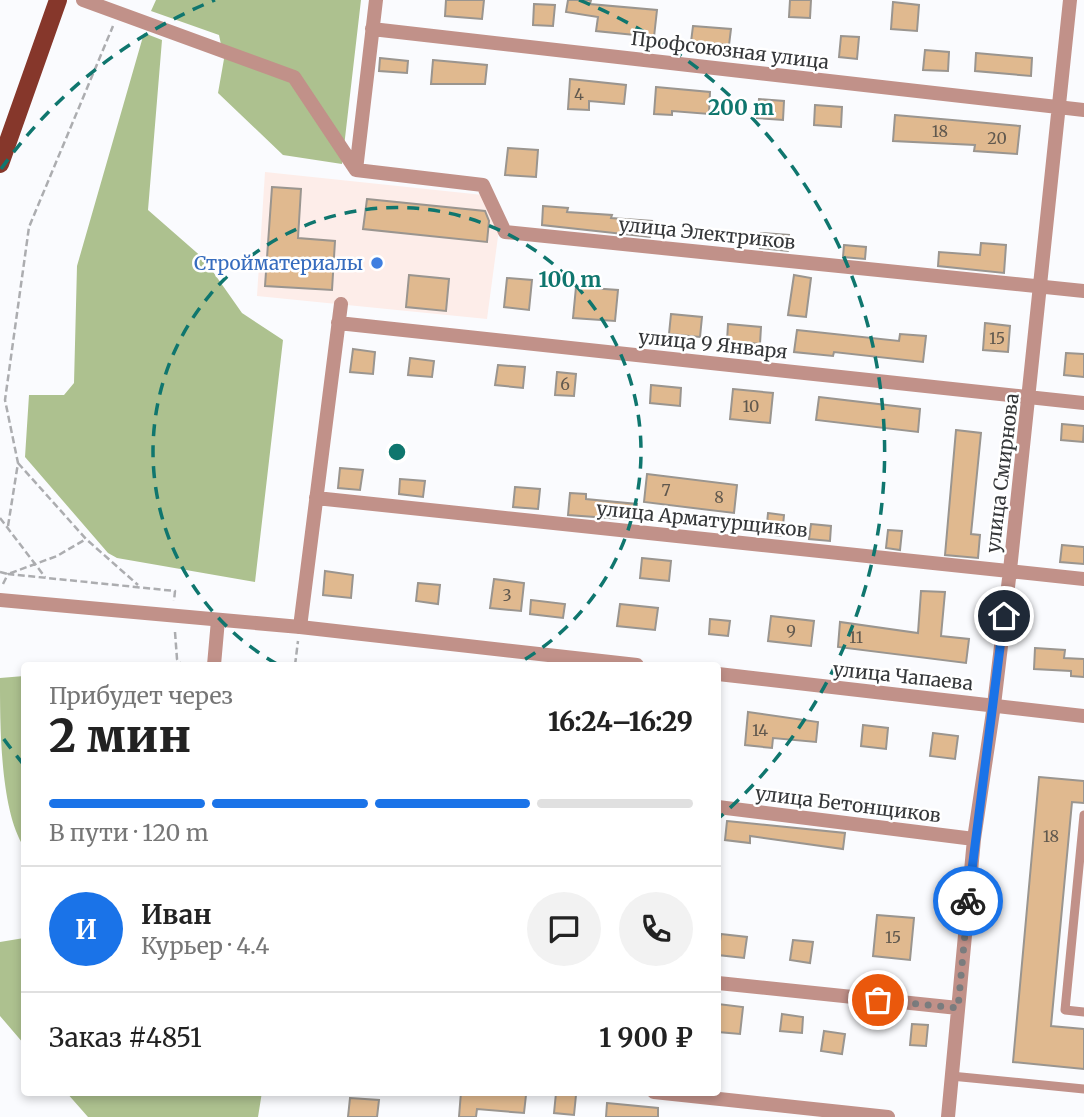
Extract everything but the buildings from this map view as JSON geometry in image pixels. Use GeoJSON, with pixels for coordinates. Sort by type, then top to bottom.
{"type":"FeatureCollection","features":[{"type":"Feature","properties":{"kind":"main road"},"geometry":{"type":"LineString","coordinates":[[0,164],[58,0]]}},
{"type":"Feature","properties":{"kind":"street"},"geometry":{"type":"LineString","coordinates":[[83,0],[294,77],[356,170]]}},
{"type":"Feature","properties":{"kind":"street"},"geometry":{"type":"LineString","coordinates":[[356,170],[376,0]]}},
{"type":"Feature","properties":{"kind":"street","name":"улица Смирнова"},"geometry":{"type":"LineString","coordinates":[[948,1117],[974,839],[994,705],[1030,397],[1070,0]]}},
{"type":"Feature","properties":{"kind":"street","name":"Профсоюзная улица"},"geometry":{"type":"LineString","coordinates":[[372,29],[1084,110]]}},
{"type":"Feature","properties":{"kind":"street","name":"улица Электриков"},"geometry":{"type":"LineString","coordinates":[[356,170],[483,185],[505,232],[1084,291]]}},
{"type":"Feature","properties":{"kind":"street"},"geometry":{"type":"LineString","coordinates":[[300,627],[341,304]]}},
{"type":"Feature","properties":{"kind":"street","name":"улица 9 Января"},"geometry":{"type":"LineString","coordinates":[[338,323],[1084,403]]}},
{"type":"Feature","properties":{"kind":"street","name":"улица Арматурщиков"},"geometry":{"type":"LineString","coordinates":[[316,498],[1084,579]]}},
{"type":"Feature","properties":{"kind":"street"},"geometry":{"type":"LineString","coordinates":[[0,600],[300,627],[610,662]]}},
{"type":"Feature","properties":{"kind":"street"},"geometry":{"type":"LineString","coordinates":[[214,662],[218,620]]}},
{"type":"Feature","properties":{"kind":"street","name":"улица Чапаева"},"geometry":{"type":"LineString","coordinates":[[721,674],[1084,716]]}},
{"type":"Feature","properties":{"kind":"street","name":"улица Бетонщиков"},"geometry":{"type":"LineString","coordinates":[[721,807],[974,839]]}},
{"type":"Feature","properties":{"kind":"street"},"geometry":{"type":"LineString","coordinates":[[721,983],[958,1008]]}},
{"type":"Feature","properties":{"kind":"street"},"geometry":{"type":"LineString","coordinates":[[691,1096],[888,1117]]}},
{"type":"Feature","properties":{"kind":"lane"},"geometry":{"type":"LineString","coordinates":[[1084,814],[1065,1010],[1084,1013]]}},
{"type":"Feature","properties":{"kind":"lane"},"geometry":{"type":"LineString","coordinates":[[951,1076],[1084,1089]]}},
{"type":"Feature","properties":{"kind":"path"},"geometry":{"type":"LineString","coordinates":[[8,527],[18,463],[5,400],[29,227],[119,13]]}},
{"type":"Feature","properties":{"kind":"path"},"geometry":{"type":"LineString","coordinates":[[18,463],[86,539],[139,586]]}},
{"type":"Feature","properties":{"kind":"path"},"geometry":{"type":"LineString","coordinates":[[0,518],[45,577]]}},
{"type":"Feature","properties":{"kind":"path"},"geometry":{"type":"LineString","coordinates":[[0,592],[8,574],[57,556],[86,539]]}},
{"type":"Feature","properties":{"kind":"path"},"geometry":{"type":"LineString","coordinates":[[0,572],[175,591],[173,617],[180,662]]}},
{"type":"Feature","properties":{"kind":"path"},"geometry":{"type":"LineString","coordinates":[[295,662],[300,627]]}},
{"type":"Feature","properties":{"kind":"shaded area","name":"Стройматериалы"},"geometry":{"type":"Polygon","coordinates":[[[265,172],[483,195],[499,229],[487,319],[257,296],[265,172]]]}},
{"type":"Feature","properties":{"kind":"green space"},"geometry":{"type":"Polygon","coordinates":[[[156,0],[361,0],[342,164],[283,155],[218,93],[224,59],[219,35],[151,11],[156,0]]]}},
{"type":"Feature","properties":{"kind":"green space"},"geometry":{"type":"Polygon","coordinates":[[[144,33],[162,40],[148,210],[204,259],[242,313],[283,340],[255,582],[117,558],[108,553],[25,457],[29,395],[64,395],[74,383],[77,266],[144,33]]]}},
{"type":"Feature","properties":{"kind":"green space"},"geometry":{"type":"Polygon","coordinates":[[[21,676],[21,841],[10,812],[6,790],[1,742],[0,678],[21,676]]]}},
{"type":"Feature","properties":{"kind":"green space"},"geometry":{"type":"Polygon","coordinates":[[[21,938],[21,1040],[0,1016],[0,942],[21,938]]]}},
{"type":"Feature","properties":{"kind":"green space"},"geometry":{"type":"Polygon","coordinates":[[[70,1096],[261,1096],[258,1117],[88,1117],[70,1096]]]}},
{"type":"Feature","properties":{"kind":"way so far"},"geometry":{"type":"LineString","coordinates":[[878,1000],[958,1008],[968,901]]}},
{"type":"Feature","properties":{"kind":"place","name":"Стройматериалы"},"geometry":{"type":"Point","coordinates":[377,263]}},
{"type":"Feature","properties":{"kind":"route"},"geometry":{"type":"LineString","coordinates":[[968,901],[1004,616]]}}]}
